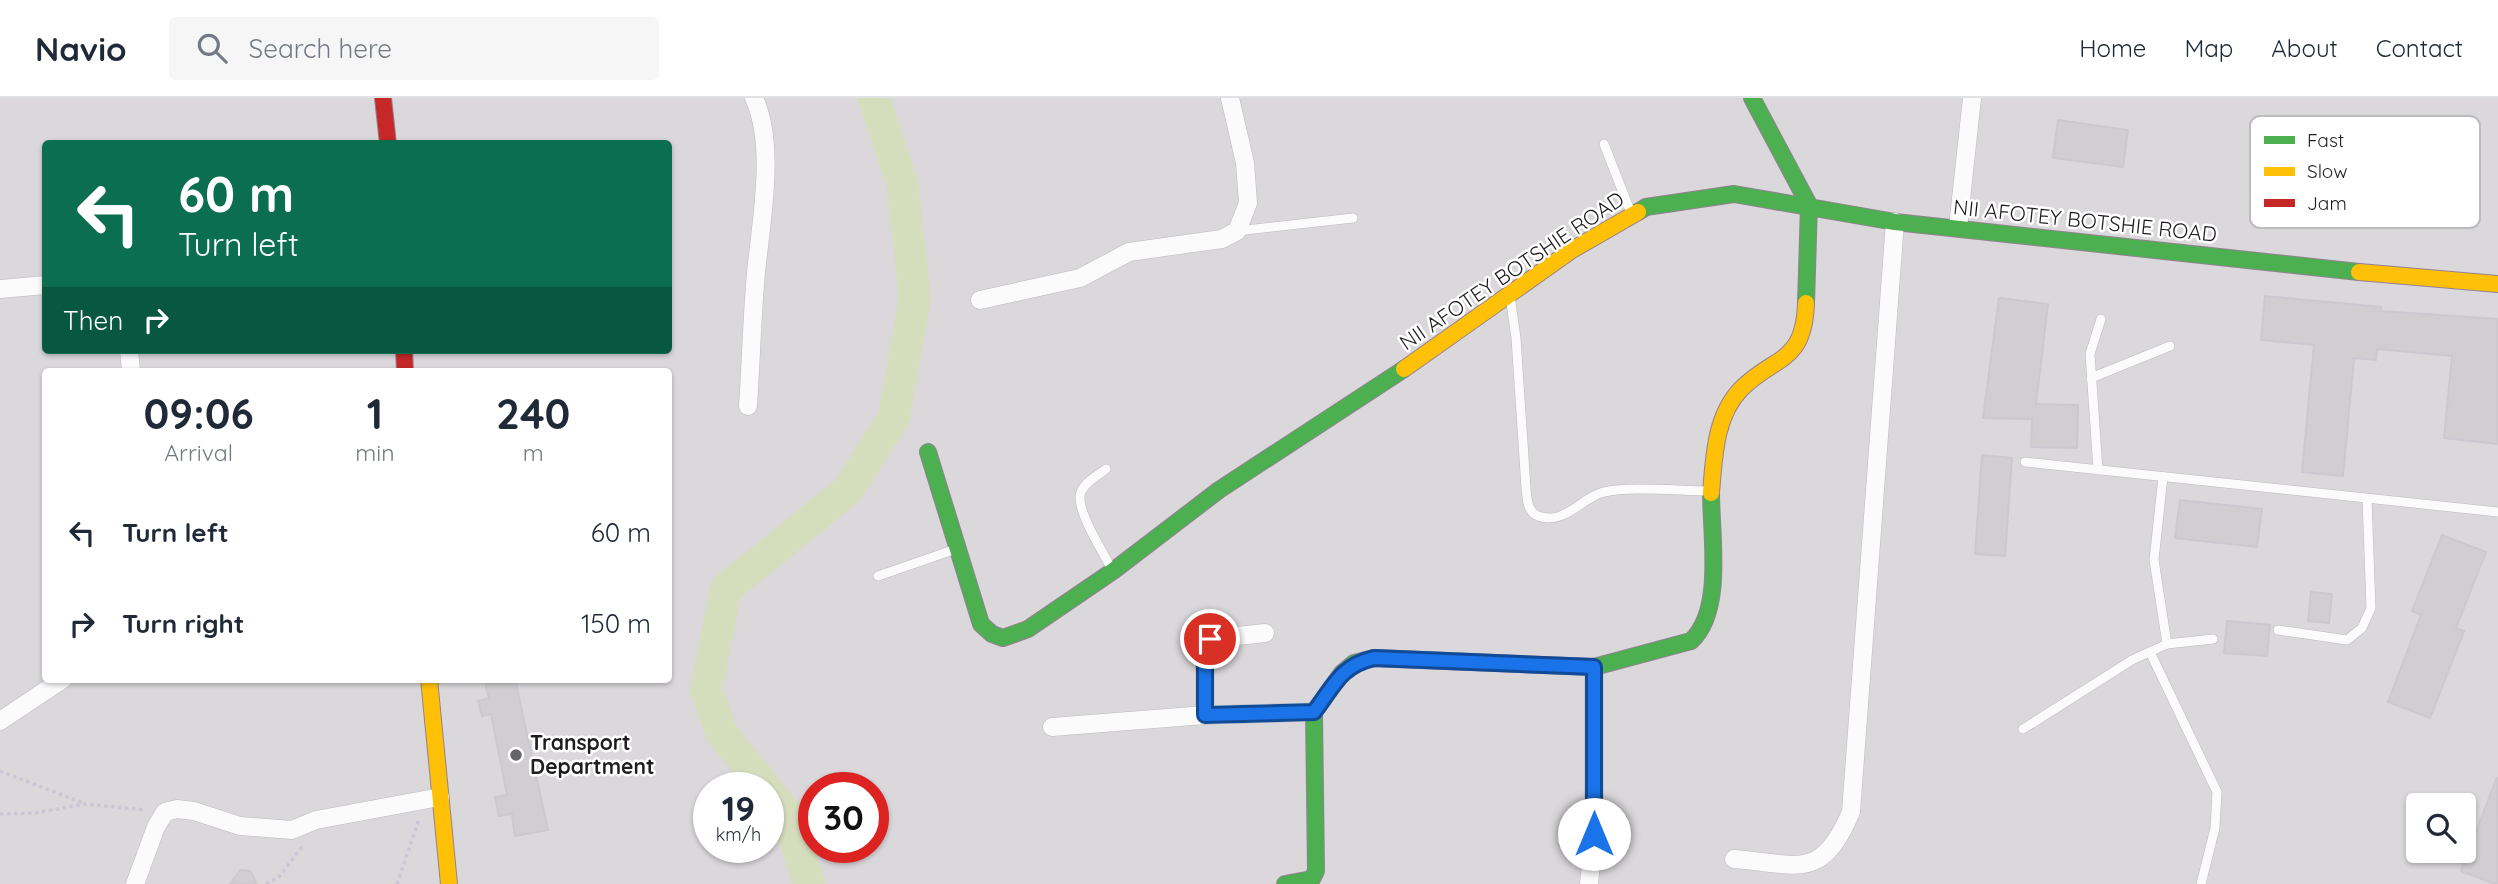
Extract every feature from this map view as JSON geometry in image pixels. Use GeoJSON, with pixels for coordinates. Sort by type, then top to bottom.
{"type":"FeatureCollection","features":[{"type":"Feature","properties":{"kind":"street"},"geometry":{"type":"LineString","coordinates":[[383,98],[388,140]]}},
{"type":"Feature","properties":{"kind":"street"},"geometry":{"type":"LineString","coordinates":[[748,406],[763,215],[765,137],[761,113],[754,98]]}},
{"type":"Feature","properties":{"kind":"street"},"geometry":{"type":"LineString","coordinates":[[980,300],[1080,278],[1129,252],[1222,239],[1237,230],[1248,203],[1245,163],[1230,98]]}},
{"type":"Feature","properties":{"kind":"street"},"geometry":{"type":"LineString","coordinates":[[1284,884],[1312,879],[1316,871],[1314,712],[1342,673],[1354,663],[1374,658],[1594,667],[1683,644],[1702,631],[1712,607],[1714,582],[1712,491],[1718,431],[1724,414],[1741,389],[1790,355],[1805,323],[1809,205],[1752,98]]}},
{"type":"Feature","properties":{"kind":"street"},"geometry":{"type":"LineString","coordinates":[[1958,227],[1972,98]]}},
{"type":"Feature","properties":{"kind":"street","name":"NII AFOTEY BOTSHIE ROAD"},"geometry":{"type":"LineString","coordinates":[[928,452],[981,624],[991,636],[999,639],[1015,636],[1028,629],[1113,571],[1219,490],[1302,433],[1353,405],[1572,250],[1646,207],[1734,194],[1895,222],[2401,277],[2498,284]]}},
{"type":"Feature","properties":{"kind":"street"},"geometry":{"type":"LineString","coordinates":[[1734,859],[1808,865],[1821,860],[1839,839],[1851,812],[1895,222]]}},
{"type":"Feature","properties":{"kind":"street"},"geometry":{"type":"LineString","coordinates":[[0,289],[42,285]]}},
{"type":"Feature","properties":{"kind":"street"},"geometry":{"type":"LineString","coordinates":[[1205,715],[1205,655],[1210,639],[1265,633]]}},
{"type":"Feature","properties":{"kind":"street"},"geometry":{"type":"LineString","coordinates":[[1589,884],[1594,834],[1594,667]]}},
{"type":"Feature","properties":{"kind":"street"},"geometry":{"type":"LineString","coordinates":[[0,721],[57,683]]}},
{"type":"Feature","properties":{"kind":"street"},"geometry":{"type":"LineString","coordinates":[[429,683],[433,799],[449,884]]}},
{"type":"Feature","properties":{"kind":"street"},"geometry":{"type":"LineString","coordinates":[[1052,727],[1205,715],[1314,712]]}},
{"type":"Feature","properties":{"kind":"street"},"geometry":{"type":"LineString","coordinates":[[135,884],[156,827],[165,813],[177,809],[194,811],[240,826],[283,831],[323,818],[433,799]]}},
{"type":"Feature","properties":{"kind":"lane"},"geometry":{"type":"LineString","coordinates":[[1604,144],[1632,215]]}},
{"type":"Feature","properties":{"kind":"lane"},"geometry":{"type":"LineString","coordinates":[[1237,230],[1353,218]]}},
{"type":"Feature","properties":{"kind":"lane"},"geometry":{"type":"LineString","coordinates":[[1509,295],[1518,351],[1527,496],[1533,513],[1541,517],[1563,515],[1608,492],[1712,491]]}},
{"type":"Feature","properties":{"kind":"lane"},"geometry":{"type":"LineString","coordinates":[[2098,470],[2090,354],[2101,319]]}},
{"type":"Feature","properties":{"kind":"lane"},"geometry":{"type":"LineString","coordinates":[[2091,378],[2170,346]]}},
{"type":"Feature","properties":{"kind":"lane"},"geometry":{"type":"LineString","coordinates":[[2025,462],[2498,512]]}},
{"type":"Feature","properties":{"kind":"lane"},"geometry":{"type":"LineString","coordinates":[[1106,469],[1080,493],[1079,505],[1113,571]]}},
{"type":"Feature","properties":{"kind":"lane"},"geometry":{"type":"LineString","coordinates":[[2163,477],[2154,560],[2167,644]]}},
{"type":"Feature","properties":{"kind":"lane"},"geometry":{"type":"LineString","coordinates":[[2278,631],[2347,640],[2362,628],[2371,608],[2367,499]]}},
{"type":"Feature","properties":{"kind":"lane"},"geometry":{"type":"LineString","coordinates":[[878,576],[958,548]]}},
{"type":"Feature","properties":{"kind":"lane"},"geometry":{"type":"LineString","coordinates":[[2023,729],[2132,660],[2167,644],[2213,639]]}},
{"type":"Feature","properties":{"kind":"lane"},"geometry":{"type":"LineString","coordinates":[[2150,652],[2217,792],[2215,828],[2201,884]]}},
{"type":"Feature","properties":{"kind":"path"},"geometry":{"type":"LineString","coordinates":[[0,771],[85,804],[165,813]]}},
{"type":"Feature","properties":{"kind":"path"},"geometry":{"type":"LineString","coordinates":[[397,884],[433,799]]}},
{"type":"Feature","properties":{"kind":"path"},"geometry":{"type":"LineString","coordinates":[[0,814],[36,813],[85,804]]}},
{"type":"Feature","properties":{"kind":"path"},"geometry":{"type":"LineString","coordinates":[[266,884],[280,876],[323,818]]}},
{"type":"Feature","properties":{"kind":"shaded area"},"geometry":{"type":"Polygon","coordinates":[[[0,98],[2498,98],[2498,884],[0,884],[0,98]]]}},
{"type":"Feature","properties":{"kind":"building"},"geometry":{"type":"Polygon","coordinates":[[[2058,120],[2128,130],[2123,167],[2053,158],[2058,120]]]}},
{"type":"Feature","properties":{"kind":"building"},"geometry":{"type":"Polygon","coordinates":[[[2265,296],[2381,307],[2381,311],[2498,319],[2498,444],[2444,438],[2452,356],[2377,349],[2376,360],[2354,358],[2343,476],[2302,472],[2314,345],[2261,340],[2265,296]]]}},
{"type":"Feature","properties":{"kind":"building"},"geometry":{"type":"Polygon","coordinates":[[[1999,298],[2048,304],[2036,404],[2078,405],[2077,448],[2031,447],[2032,419],[1983,418],[1999,298]]]}},
{"type":"Feature","properties":{"kind":"building"},"geometry":{"type":"Polygon","coordinates":[[[1982,455],[2012,458],[2005,556],[1975,554],[1982,455]]]}},
{"type":"Feature","properties":{"kind":"building"},"geometry":{"type":"Polygon","coordinates":[[[2180,500],[2262,509],[2257,547],[2175,538],[2180,500]]]}},
{"type":"Feature","properties":{"kind":"building"},"geometry":{"type":"Polygon","coordinates":[[[2442,535],[2486,552],[2456,628],[2464,631],[2430,718],[2388,702],[2421,615],[2412,611],[2442,535]]]}},
{"type":"Feature","properties":{"kind":"building"},"geometry":{"type":"Polygon","coordinates":[[[2311,592],[2332,594],[2329,623],[2308,621],[2311,592]]]}},
{"type":"Feature","properties":{"kind":"building"},"geometry":{"type":"Polygon","coordinates":[[[2227,621],[2270,625],[2267,656],[2224,653],[2227,621]]]}},
{"type":"Feature","properties":{"kind":"building","name":"Transport Department"},"geometry":{"type":"Polygon","coordinates":[[[485,683],[516,683],[548,830],[515,836],[512,814],[499,816],[495,797],[507,795],[491,714],[482,716],[478,701],[489,698],[485,683]]]}},
{"type":"Feature","properties":{"kind":"building"},"geometry":{"type":"Polygon","coordinates":[[[2497,777],[2498,884],[2461,871],[2464,863],[2476,863],[2476,832],[2497,777]]]}},
{"type":"Feature","properties":{"kind":"building"},"geometry":{"type":"Polygon","coordinates":[[[240,870],[250,871],[257,884],[230,884],[240,870]]]}},
{"type":"Feature","properties":{"kind":"waterway"},"geometry":{"type":"LineString","coordinates":[[753,772],[722,734],[706,690],[726,589],[848,490],[894,417],[915,298],[902,182],[874,98]]}},
{"type":"Feature","properties":{"kind":"waterway"},"geometry":{"type":"LineString","coordinates":[[784,810],[809,884]]}},
{"type":"Feature","properties":{"kind":"traffic: fast"},"geometry":{"type":"LineString","coordinates":[[1752,98],[1809,205],[1806,303]]}},
{"type":"Feature","properties":{"kind":"traffic: fast"},"geometry":{"type":"LineString","coordinates":[[1638,212],[1646,207],[1734,194],[1895,222],[2359,272]]}},
{"type":"Feature","properties":{"kind":"traffic: fast"},"geometry":{"type":"LineString","coordinates":[[928,452],[981,624],[992,634],[1003,638],[1028,629],[1113,571],[1219,490],[1404,369]]}},
{"type":"Feature","properties":{"kind":"traffic: fast"},"geometry":{"type":"LineString","coordinates":[[1285,884],[1312,879],[1316,871],[1314,712],[1342,673],[1354,663],[1374,658],[1594,667],[1691,641],[1701,628],[1712,592],[1711,493]]}},
{"type":"Feature","properties":{"kind":"traffic: slow"},"geometry":{"type":"LineString","coordinates":[[1404,369],[1572,250],[1638,212]]}},
{"type":"Feature","properties":{"kind":"traffic: slow"},"geometry":{"type":"LineString","coordinates":[[2359,272],[2498,284]]}},
{"type":"Feature","properties":{"kind":"traffic: slow"},"geometry":{"type":"LineString","coordinates":[[1711,493],[1717,438],[1726,412],[1741,389],[1794,348],[1804,323],[1806,303]]}},
{"type":"Feature","properties":{"kind":"traffic: slow"},"geometry":{"type":"LineString","coordinates":[[429,683],[449,884]]}},
{"type":"Feature","properties":{"kind":"traffic: jam"},"geometry":{"type":"LineString","coordinates":[[383,98],[388,140]]}},
{"type":"Feature","properties":{"kind":"traffic: jam"},"geometry":{"type":"LineString","coordinates":[[404,354],[405,368]]}},
{"type":"Feature","properties":{"kind":"place","name":"Transport Department"},"geometry":{"type":"Point","coordinates":[516,755]}},
{"type":"Feature","properties":{"kind":"route"},"geometry":{"type":"LineString","coordinates":[[1210,639],[1205,655],[1205,715],[1314,712],[1342,673],[1354,663],[1374,658],[1594,667],[1594,834]]}}]}
